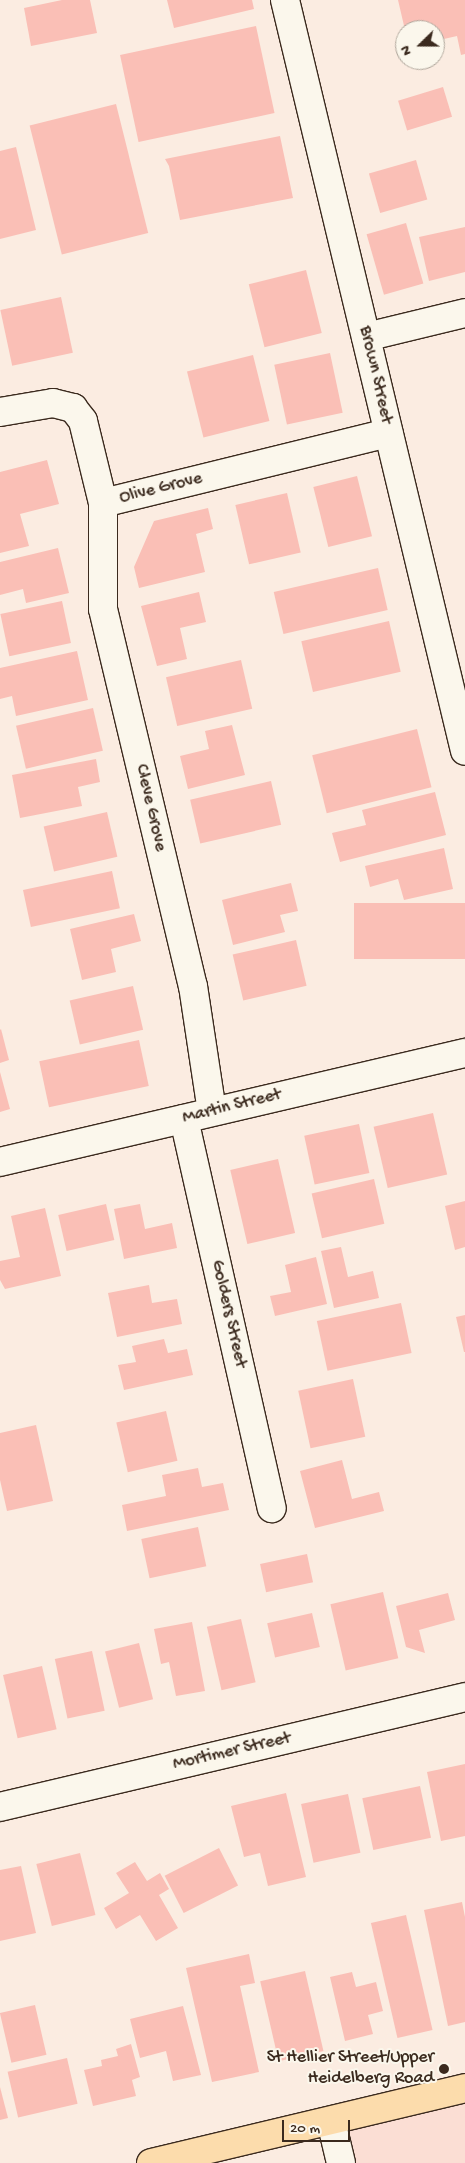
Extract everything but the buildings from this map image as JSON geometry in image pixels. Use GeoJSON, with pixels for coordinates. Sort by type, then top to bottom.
{"type":"FeatureCollection","features":[{"type":"Feature","properties":{"kind":"main road"},"geometry":{"type":"LineString","coordinates":[[151,2163],[465,2088]]}},
{"type":"Feature","properties":{"kind":"street","name":"Brown Street"},"geometry":{"type":"LineString","coordinates":[[285,0],[465,751]]}},
{"type":"Feature","properties":{"kind":"street"},"geometry":{"type":"LineString","coordinates":[[366,337],[465,313]]}},
{"type":"Feature","properties":{"kind":"street","name":"Olive Grove"},"geometry":{"type":"LineString","coordinates":[[0,411],[54,403],[73,408],[83,421],[103,503],[389,433]]}},
{"type":"Feature","properties":{"kind":"street","name":"Cleve Grove"},"geometry":{"type":"LineString","coordinates":[[103,503],[103,609],[193,986],[212,1111]]}},
{"type":"Feature","properties":{"kind":"street","name":"Martin Street"},"geometry":{"type":"LineString","coordinates":[[0,1162],[465,1053]]}},
{"type":"Feature","properties":{"kind":"street","name":"Golders Street"},"geometry":{"type":"LineString","coordinates":[[184,1119],[272,1508]]}},
{"type":"Feature","properties":{"kind":"street","name":"Mortimer Street"},"geometry":{"type":"LineString","coordinates":[[0,1807],[465,1697]]}},
{"type":"Feature","properties":{"kind":"street"},"geometry":{"type":"LineString","coordinates":[[331,2121],[341,2163]]}},
{"type":"Feature","properties":{"kind":"shaded area"},"geometry":{"type":"Polygon","coordinates":[[[465,2089],[465,2163],[341,2163],[331,2121],[465,2089]]]}},
{"type":"Feature","properties":{"kind":"place","name":"St Hellier Street/Upper Heidelberg Road"},"geometry":{"type":"Point","coordinates":[444,2069]}}]}
